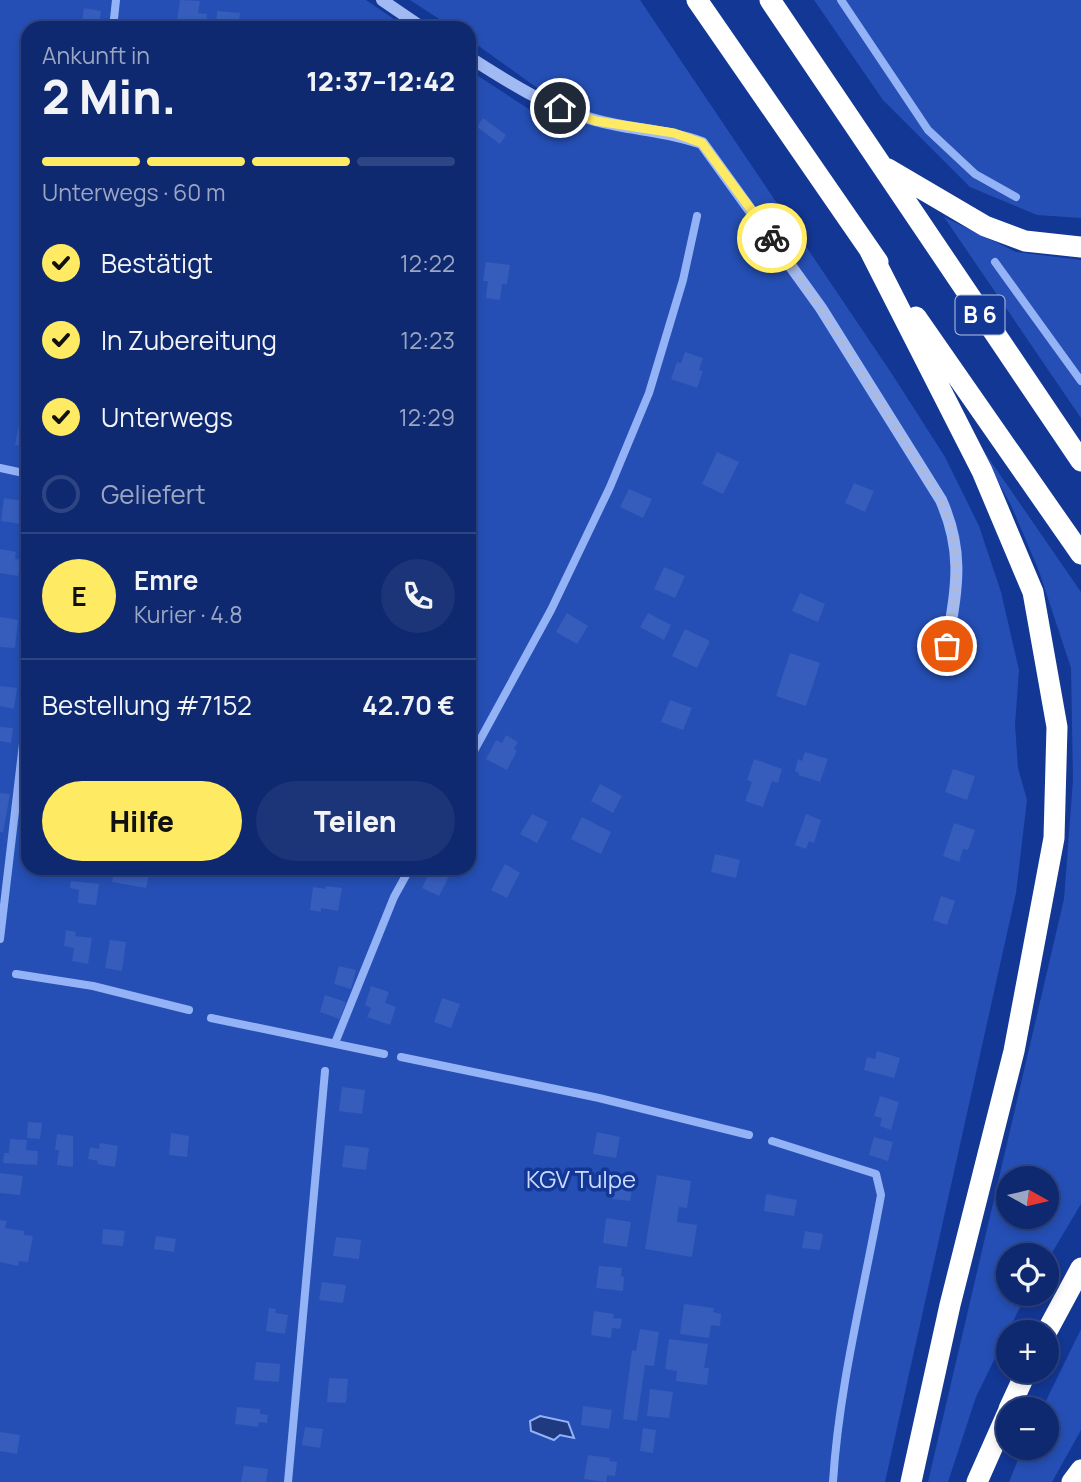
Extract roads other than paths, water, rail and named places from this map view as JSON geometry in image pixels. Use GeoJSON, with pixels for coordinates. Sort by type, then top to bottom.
{"type":"FeatureCollection","features":[{"type":"Feature","properties":{"kind":"highway","name":"B 6"},"geometry":{"type":"LineString","coordinates":[[697,0],[1081,554]]}},
{"type":"Feature","properties":{"kind":"highway","name":"B 6"},"geometry":{"type":"LineString","coordinates":[[770,0],[1081,461]]}},
{"type":"Feature","properties":{"kind":"highway"},"geometry":{"type":"LineString","coordinates":[[884,166],[985,226],[1025,241],[1081,247]]}},
{"type":"Feature","properties":{"kind":"highway"},"geometry":{"type":"LineString","coordinates":[[870,251],[982,471],[1033,592],[1057,727],[1054,838],[1014,1051],[950,1305],[911,1482]]}},
{"type":"Feature","properties":{"kind":"highway"},"geometry":{"type":"LineString","coordinates":[[1053,1320],[1081,1268]]}},
{"type":"Feature","properties":{"kind":"highway"},"geometry":{"type":"LineString","coordinates":[[977,1482],[996,1439]]}},
{"type":"Feature","properties":{"kind":"highway"},"geometry":{"type":"LineString","coordinates":[[1072,1482],[1081,1470]]}},
{"type":"Feature","properties":{"kind":"street"},"geometry":{"type":"LineString","coordinates":[[382,0],[413,21]]}},
{"type":"Feature","properties":{"kind":"street"},"geometry":{"type":"LineString","coordinates":[[476,61],[541,102],[596,121],[674,133],[702,143],[821,308],[941,500],[954,528],[958,579],[947,646]]}},
{"type":"Feature","properties":{"kind":"waterway"},"geometry":{"type":"LineString","coordinates":[[114,21],[116,0]]}},
{"type":"Feature","properties":{"kind":"waterway"},"geometry":{"type":"LineString","coordinates":[[841,0],[928,130],[975,174],[1016,197]]}},
{"type":"Feature","properties":{"kind":"waterway"},"geometry":{"type":"LineString","coordinates":[[476,747],[551,610],[610,487],[649,393],[683,280],[697,216]]}},
{"type":"Feature","properties":{"kind":"waterway"},"geometry":{"type":"LineString","coordinates":[[995,262],[1081,381]]}},
{"type":"Feature","properties":{"kind":"waterway"},"geometry":{"type":"LineString","coordinates":[[0,468],[21,472]]}},
{"type":"Feature","properties":{"kind":"waterway"},"geometry":{"type":"LineString","coordinates":[[0,939],[21,760]]}},
{"type":"Feature","properties":{"kind":"waterway"},"geometry":{"type":"LineString","coordinates":[[335,1043],[394,897],[406,875]]}},
{"type":"Feature","properties":{"kind":"waterway"},"geometry":{"type":"LineString","coordinates":[[16,974],[93,986],[189,1010]]}},
{"type":"Feature","properties":{"kind":"waterway"},"geometry":{"type":"LineString","coordinates":[[211,1018],[384,1054]]}},
{"type":"Feature","properties":{"kind":"waterway"},"geometry":{"type":"LineString","coordinates":[[401,1057],[599,1098],[749,1135]]}},
{"type":"Feature","properties":{"kind":"waterway"},"geometry":{"type":"LineString","coordinates":[[288,1482],[325,1071]]}},
{"type":"Feature","properties":{"kind":"waterway"},"geometry":{"type":"LineString","coordinates":[[772,1141],[876,1174],[881,1195],[846,1374],[833,1482]]}},
{"type":"Feature","properties":{"kind":"park label","name":"KGV Tulpe"},"geometry":{"type":"Point","coordinates":[581,1180]}}]}
